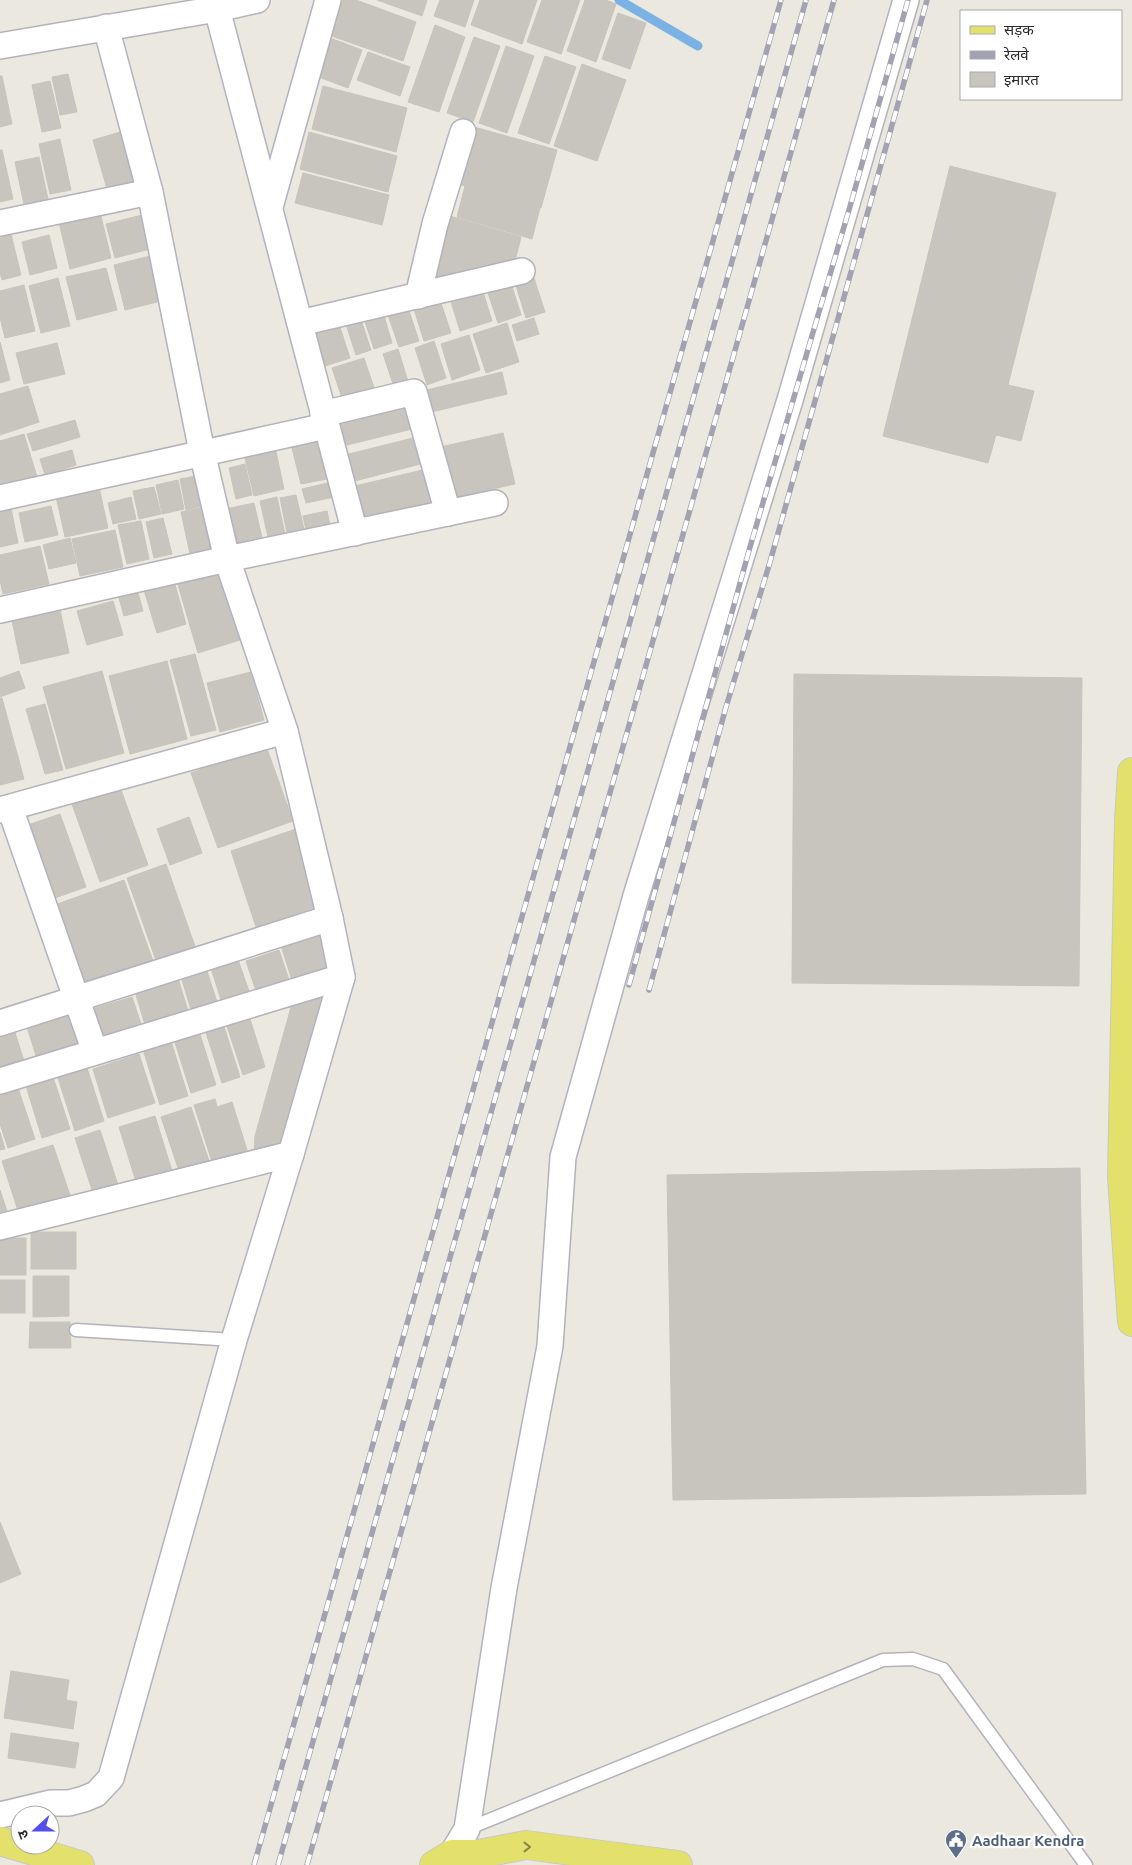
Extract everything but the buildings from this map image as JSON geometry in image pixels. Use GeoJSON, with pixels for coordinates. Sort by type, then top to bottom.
{"type":"FeatureCollection","features":[{"type":"Feature","properties":{"kind":"main road"},"geometry":{"type":"LineString","coordinates":[[1131,1310],[1122,1177],[1129,821],[1132,772]]}},
{"type":"Feature","properties":{"kind":"main road"},"geometry":{"type":"LineString","coordinates":[[0,1841],[80,1865]]}},
{"type":"Feature","properties":{"kind":"main road"},"geometry":{"type":"LineString","coordinates":[[443,1860],[489,1859],[526,1845],[678,1865]]}},
{"type":"Feature","properties":{"kind":"street"},"geometry":{"type":"LineString","coordinates":[[0,46],[217,9],[257,0]]}},
{"type":"Feature","properties":{"kind":"street"},"geometry":{"type":"LineString","coordinates":[[270,208],[328,0]]}},
{"type":"Feature","properties":{"kind":"street"},"geometry":{"type":"LineString","coordinates":[[443,1860],[466,1829],[504,1588],[550,1346],[563,1157],[636,896],[790,400],[906,0]]}},
{"type":"Feature","properties":{"kind":"street"},"geometry":{"type":"LineString","coordinates":[[217,9],[355,533]]}},
{"type":"Feature","properties":{"kind":"street"},"geometry":{"type":"LineString","coordinates":[[0,1815],[51,1803],[69,1803],[84,1799],[96,1794],[112,1778],[234,1340],[291,1154],[342,977],[330,918],[285,731],[227,559],[202,452],[150,192],[106,27]]}},
{"type":"Feature","properties":{"kind":"street"},"geometry":{"type":"LineString","coordinates":[[418,296],[436,224],[463,132]]}},
{"type":"Feature","properties":{"kind":"street"},"geometry":{"type":"LineString","coordinates":[[0,223],[150,192]]}},
{"type":"Feature","properties":{"kind":"street"},"geometry":{"type":"LineString","coordinates":[[300,323],[522,270]]}},
{"type":"Feature","properties":{"kind":"street"},"geometry":{"type":"LineString","coordinates":[[0,498],[202,452],[325,420],[414,392],[448,513]]}},
{"type":"Feature","properties":{"kind":"street"},"geometry":{"type":"LineString","coordinates":[[0,607],[495,503]]}},
{"type":"Feature","properties":{"kind":"street"},"geometry":{"type":"LineString","coordinates":[[95,1052],[5,809],[285,731]]}},
{"type":"Feature","properties":{"kind":"street"},"geometry":{"type":"LineString","coordinates":[[0,1023],[330,918]]}},
{"type":"Feature","properties":{"kind":"street"},"geometry":{"type":"LineString","coordinates":[[0,1081],[342,977]]}},
{"type":"Feature","properties":{"kind":"street"},"geometry":{"type":"LineString","coordinates":[[0,1227],[291,1154]]}},
{"type":"Feature","properties":{"kind":"lane"},"geometry":{"type":"LineString","coordinates":[[76,1330],[234,1340]]}},
{"type":"Feature","properties":{"kind":"lane"},"geometry":{"type":"LineString","coordinates":[[466,1829],[882,1660],[913,1659],[943,1669],[1086,1865]]}},
{"type":"Feature","properties":{"kind":"waterway"},"geometry":{"type":"LineString","coordinates":[[619,0],[698,46]]}},
{"type":"Feature","properties":{"kind":"railway"},"geometry":{"type":"LineString","coordinates":[[254,1865],[781,0]]}},
{"type":"Feature","properties":{"kind":"railway"},"geometry":{"type":"LineString","coordinates":[[278,1865],[806,0]]}},
{"type":"Feature","properties":{"kind":"railway"},"geometry":{"type":"LineString","coordinates":[[307,1865],[834,0]]}},
{"type":"Feature","properties":{"kind":"railway"},"geometry":{"type":"LineString","coordinates":[[629,985],[750,547],[851,203],[908,0]]}},
{"type":"Feature","properties":{"kind":"railway"},"geometry":{"type":"LineString","coordinates":[[649,990],[726,707],[770,562],[927,0]]}},
{"type":"Feature","properties":{"kind":"place","name":"Aadhaar Kendra"},"geometry":{"type":"Point","coordinates":[956,1859]}}]}
